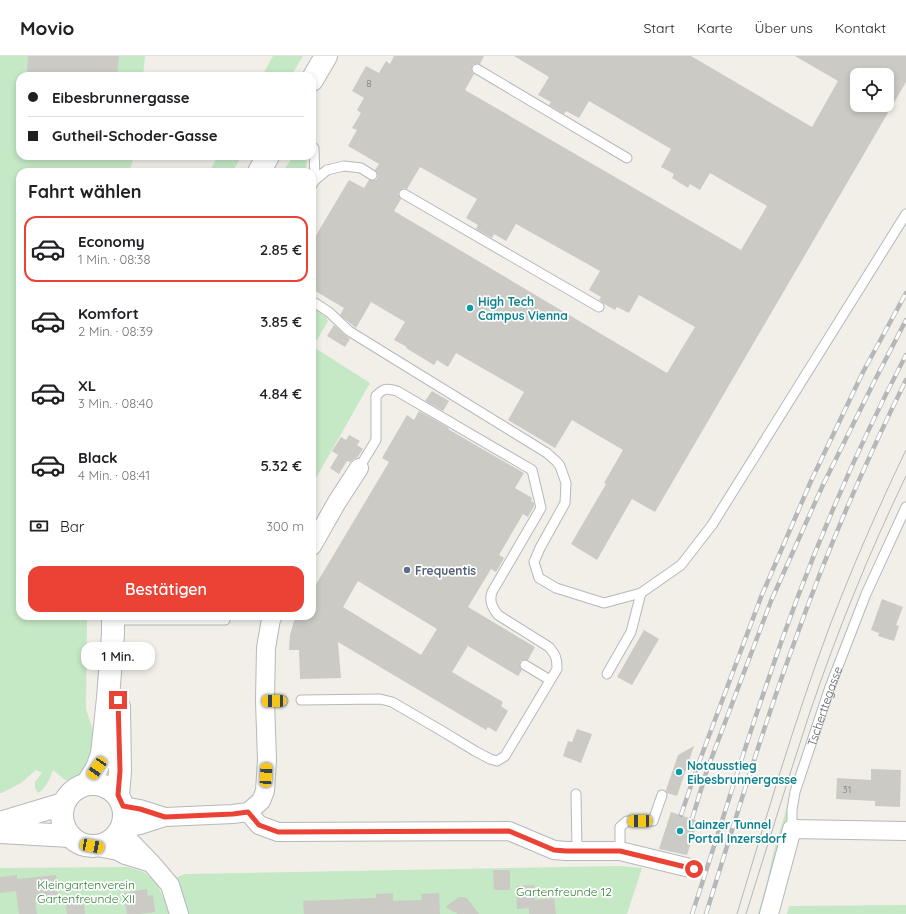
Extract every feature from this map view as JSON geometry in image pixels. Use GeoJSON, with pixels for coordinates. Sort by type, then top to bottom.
{"type":"FeatureCollection","features":[{"type":"Feature","properties":{"kind":"street"},"geometry":{"type":"LineString","coordinates":[[316,73],[326,56]]}},
{"type":"Feature","properties":{"kind":"street"},"geometry":{"type":"LineString","coordinates":[[316,539],[359,468]]}},
{"type":"Feature","properties":{"kind":"street"},"geometry":{"type":"LineString","coordinates":[[120,830],[165,817],[248,812],[261,801],[265,791],[274,701],[266,648],[271,620]]}},
{"type":"Feature","properties":{"kind":"street"},"geometry":{"type":"LineString","coordinates":[[87,784],[97,768],[102,754],[108,698],[113,624]]}},
{"type":"Feature","properties":{"kind":"street"},"geometry":{"type":"LineString","coordinates":[[92,846],[104,844],[110,841],[120,830],[124,821],[124,814],[120,800],[118,700],[113,624]]}},
{"type":"Feature","properties":{"kind":"street"},"geometry":{"type":"LineString","coordinates":[[152,864],[125,855],[118,851],[80,843],[70,836],[65,829],[62,821],[63,804],[70,793],[75,789],[87,784],[96,783],[111,789],[120,800],[140,809],[165,817]]}},
{"type":"Feature","properties":{"kind":"street"},"geometry":{"type":"LineString","coordinates":[[0,823],[63,804]]}},
{"type":"Feature","properties":{"kind":"street"},"geometry":{"type":"LineString","coordinates":[[248,812],[259,825],[278,832],[509,831],[554,850],[620,851],[694,869]]}},
{"type":"Feature","properties":{"kind":"street"},"geometry":{"type":"LineString","coordinates":[[792,829],[906,831]]}},
{"type":"Feature","properties":{"kind":"street","name":"Tscherttegasse"},"geometry":{"type":"LineString","coordinates":[[769,914],[792,829]]}},
{"type":"Feature","properties":{"kind":"street"},"geometry":{"type":"LineString","coordinates":[[120,830],[170,885],[180,914]]}},
{"type":"Feature","properties":{"kind":"street"},"geometry":{"type":"LineString","coordinates":[[0,832],[70,836]]}},
{"type":"Feature","properties":{"kind":"lane"},"geometry":{"type":"LineString","coordinates":[[477,69],[627,158]]}},
{"type":"Feature","properties":{"kind":"lane"},"geometry":{"type":"LineString","coordinates":[[316,180],[327,170],[344,166],[360,168],[372,175]]}},
{"type":"Feature","properties":{"kind":"lane"},"geometry":{"type":"LineString","coordinates":[[404,194],[599,307]]}},
{"type":"Feature","properties":{"kind":"lane"},"geometry":{"type":"LineString","coordinates":[[316,304],[329,312],[349,331],[547,453],[557,462],[566,483],[565,503],[540,548],[534,562],[539,578],[556,588],[604,603],[641,593],[681,565],[712,525],[906,214]]}},
{"type":"Feature","properties":{"kind":"lane"},"geometry":{"type":"LineString","coordinates":[[300,700],[380,699],[392,702],[490,759],[497,761],[505,756],[557,669],[557,660],[554,652],[549,647],[498,615],[492,608],[490,597],[541,508],[532,470],[397,391],[388,389],[382,390],[376,396],[376,440],[359,468]]}},
{"type":"Feature","properties":{"kind":"lane","name":"Tscherttegasse"},"geometry":{"type":"LineString","coordinates":[[792,829],[792,810],[796,792],[830,687],[866,594],[906,507]]}},
{"type":"Feature","properties":{"kind":"lane"},"geometry":{"type":"LineString","coordinates":[[607,674],[631,632],[641,593]]}},
{"type":"Feature","properties":{"kind":"lane"},"geometry":{"type":"LineString","coordinates":[[113,624],[225,620]]}},
{"type":"Feature","properties":{"kind":"lane"},"geometry":{"type":"LineString","coordinates":[[525,664],[550,680]]}},
{"type":"Feature","properties":{"kind":"lane"},"geometry":{"type":"LineString","coordinates":[[576,794],[577,851]]}},
{"type":"Feature","properties":{"kind":"lane"},"geometry":{"type":"LineString","coordinates":[[620,851],[620,827],[627,821],[653,821],[662,796]]}},
{"type":"Feature","properties":{"kind":"green space"},"geometry":{"type":"Polygon","coordinates":[[[0,56],[145,56],[143,72],[16,72],[16,160],[133,160],[130,168],[16,168],[16,620],[87,620],[86,709],[98,746],[84,773],[70,781],[65,780],[53,770],[46,786],[38,793],[35,788],[35,782],[42,773],[36,770],[21,783],[0,793],[0,56]]]}},
{"type":"Feature","properties":{"kind":"green space"},"geometry":{"type":"Polygon","coordinates":[[[273,56],[303,56],[293,72],[264,72],[273,56]]]}},
{"type":"Feature","properties":{"kind":"green space"},"geometry":{"type":"Polygon","coordinates":[[[216,160],[240,160],[234,168],[211,168],[216,160]]]}},
{"type":"Feature","properties":{"kind":"green space"},"geometry":{"type":"Polygon","coordinates":[[[290,160],[307,160],[306,168],[286,168],[290,160]]]}},
{"type":"Feature","properties":{"kind":"green space"},"geometry":{"type":"Polygon","coordinates":[[[316,310],[326,317],[328,321],[317,340],[316,310]]]}},
{"type":"Feature","properties":{"kind":"green space"},"geometry":{"type":"Polygon","coordinates":[[[316,349],[370,383],[316,478],[316,349]]]}},
{"type":"Feature","properties":{"kind":"green space"},"geometry":{"type":"Polygon","coordinates":[[[796,777],[785,828],[760,914],[758,914],[773,854],[796,777]]]}},
{"type":"Feature","properties":{"kind":"green space","name":"Gartenfreunde 12"},"geometry":{"type":"Polygon","coordinates":[[[619,866],[642,868],[627,914],[187,914],[174,878],[185,874],[619,866]]]}},
{"type":"Feature","properties":{"kind":"green space","name":"Kleingartenverein Gartenfreunde XII"},"geometry":{"type":"Polygon","coordinates":[[[128,867],[144,872],[157,884],[171,914],[0,914],[0,868],[128,867]]]}},
{"type":"Feature","properties":{"kind":"green space"},"geometry":{"type":"Polygon","coordinates":[[[906,905],[906,914],[787,914],[789,906],[906,905]]]}},
{"type":"Feature","properties":{"kind":"building"},"geometry":{"type":"Polygon","coordinates":[[[28,56],[119,56],[117,72],[27,72],[28,56]]]}},
{"type":"Feature","properties":{"kind":"building","name":"High Tech Campus Vienna"},"geometry":{"type":"Polygon","coordinates":[[[394,56],[484,56],[480,64],[474,64],[472,66],[472,72],[474,74],[465,90],[741,250],[767,206],[710,173],[700,190],[690,184],[688,188],[672,178],[674,174],[661,167],[671,149],[589,101],[579,118],[566,111],[564,114],[549,105],[551,102],[538,95],[549,77],[514,56],[691,56],[812,127],[838,81],[795,56],[906,56],[906,82],[894,103],[894,68],[850,68],[850,112],[888,112],[655,512],[632,499],[597,560],[571,544],[606,484],[604,483],[623,450],[572,420],[555,448],[508,420],[524,392],[456,353],[448,367],[437,360],[434,365],[394,340],[405,322],[371,302],[356,328],[340,315],[344,308],[316,291],[316,235],[349,180],[364,188],[369,180],[377,179],[378,176],[375,170],[379,164],[348,146],[357,130],[352,128],[361,113],[357,110],[364,98],[352,91],[366,66],[379,73],[386,61],[390,64],[394,56]],[[420,167],[407,189],[404,188],[399,191],[398,194],[401,199],[394,211],[667,373],[695,327],[639,295],[629,313],[617,307],[615,310],[604,304],[599,300],[601,297],[589,290],[600,271],[516,224],[506,241],[494,234],[492,238],[476,229],[478,225],[466,218],[477,199],[420,167]]]}},
{"type":"Feature","properties":{"kind":"building"},"geometry":{"type":"Polygon","coordinates":[[[334,325],[350,339],[345,347],[327,336],[334,325]]]}},
{"type":"Feature","properties":{"kind":"building"},"geometry":{"type":"Polygon","coordinates":[[[432,391],[449,401],[443,411],[425,401],[432,391]]]}},
{"type":"Feature","properties":{"kind":"building","name":"Frequentis"},"geometry":{"type":"Polygon","coordinates":[[[419,411],[524,473],[515,488],[532,498],[531,501],[534,503],[528,517],[523,514],[499,555],[504,558],[496,572],[491,569],[468,607],[535,647],[528,660],[522,660],[520,662],[520,668],[522,670],[518,676],[468,646],[452,672],[503,702],[501,706],[508,711],[496,732],[488,727],[486,730],[338,642],[341,678],[300,679],[299,650],[289,650],[290,635],[295,620],[316,620],[316,584],[389,462],[382,458],[407,415],[414,420],[419,411]],[[358,581],[343,607],[421,655],[437,629],[358,581]]]}},
{"type":"Feature","properties":{"kind":"building"},"geometry":{"type":"Polygon","coordinates":[[[349,435],[360,441],[357,445],[363,449],[357,458],[350,462],[347,461],[339,474],[330,468],[338,455],[332,451],[341,437],[346,440],[349,435]]]}},
{"type":"Feature","properties":{"kind":"building"},"geometry":{"type":"Polygon","coordinates":[[[882,599],[903,607],[896,625],[899,626],[894,641],[878,636],[879,633],[871,630],[882,599]]]}},
{"type":"Feature","properties":{"kind":"building"},"geometry":{"type":"Polygon","coordinates":[[[644,630],[659,639],[632,685],[617,677],[644,630]]]}},
{"type":"Feature","properties":{"kind":"building"},"geometry":{"type":"Polygon","coordinates":[[[577,729],[592,734],[581,763],[563,756],[568,741],[572,742],[577,729]]]}},
{"type":"Feature","properties":{"kind":"building","name":"Notausstieg Eibesbrunnergasse"},"geometry":{"type":"Polygon","coordinates":[[[694,746],[677,796],[667,793],[666,790],[678,755],[694,746]]]}},
{"type":"Feature","properties":{"kind":"building"},"geometry":{"type":"Polygon","coordinates":[[[871,769],[901,770],[900,807],[875,806],[875,801],[836,799],[837,778],[871,780],[871,769]]]}},
{"type":"Feature","properties":{"kind":"building","name":"Lainzer Tunnel Portal Inzersdorf"},"geometry":{"type":"Polygon","coordinates":[[[671,812],[698,821],[687,855],[659,849],[671,812]]]}},
{"type":"Feature","properties":{"kind":"building"},"geometry":{"type":"Polygon","coordinates":[[[493,870],[510,870],[510,890],[494,890],[493,870]]]}},
{"type":"Feature","properties":{"kind":"building"},"geometry":{"type":"Polygon","coordinates":[[[17,875],[17,879],[56,875],[58,897],[35,899],[37,914],[19,914],[16,891],[0,893],[0,877],[17,875]]]}},
{"type":"Feature","properties":{"kind":"building"},"geometry":{"type":"Polygon","coordinates":[[[534,885],[535,900],[554,898],[556,914],[529,914],[529,908],[517,909],[516,886],[534,885]]]}},
{"type":"Feature","properties":{"kind":"building"},"geometry":{"type":"Polygon","coordinates":[[[147,889],[148,896],[153,895],[155,912],[127,914],[124,893],[147,889]]]}},
{"type":"Feature","properties":{"kind":"building"},"geometry":{"type":"Polygon","coordinates":[[[393,893],[393,901],[422,900],[421,894],[439,893],[440,914],[304,914],[303,901],[376,898],[376,894],[393,893]]]}},
{"type":"Feature","properties":{"kind":"building"},"geometry":{"type":"Polygon","coordinates":[[[459,897],[468,899],[479,914],[458,914],[445,907],[459,897]]]}},
{"type":"Feature","properties":{"kind":"building"},"geometry":{"type":"Polygon","coordinates":[[[83,898],[85,914],[67,914],[65,901],[83,898]]]}},
{"type":"Feature","properties":{"kind":"tram line"},"geometry":{"type":"LineString","coordinates":[[737,914],[792,734],[816,663],[866,538],[906,450]]}},
{"type":"Feature","properties":{"kind":"tram line"},"geometry":{"type":"LineString","coordinates":[[746,914],[820,682],[866,563],[906,476]]}},
{"type":"Feature","properties":{"kind":"railway"},"geometry":{"type":"LineString","coordinates":[[681,815],[698,765],[761,597],[811,481],[863,372],[906,293]]}},
{"type":"Feature","properties":{"kind":"railway"},"geometry":{"type":"LineString","coordinates":[[692,819],[707,770],[771,601],[822,487],[906,320]]}},
{"type":"Feature","properties":{"kind":"railway"},"geometry":{"type":"LineString","coordinates":[[692,914],[755,717],[795,604],[847,478],[885,395],[906,355]]}},
{"type":"Feature","properties":{"kind":"railway"},"geometry":{"type":"LineString","coordinates":[[706,914],[761,739],[809,602],[848,506],[906,380]]}},
{"type":"Feature","properties":{"kind":"place","name":"High Tech Campus Vienna"},"geometry":{"type":"Point","coordinates":[470,308]}},
{"type":"Feature","properties":{"kind":"place","name":"Frequentis"},"geometry":{"type":"Point","coordinates":[407,570]}},
{"type":"Feature","properties":{"kind":"place","name":"Notausstieg Eibesbrunnergasse"},"geometry":{"type":"Point","coordinates":[679,772]}},
{"type":"Feature","properties":{"kind":"place","name":"Lainzer Tunnel Portal Inzersdorf"},"geometry":{"type":"Point","coordinates":[680,831]}},
{"type":"Feature","properties":{"kind":"route"},"geometry":{"type":"LineString","coordinates":[[118,700],[120,771],[118,795],[123,806],[140,809],[165,817],[248,812],[259,825],[278,832],[509,831],[554,850],[620,851],[694,869]]}}]}
